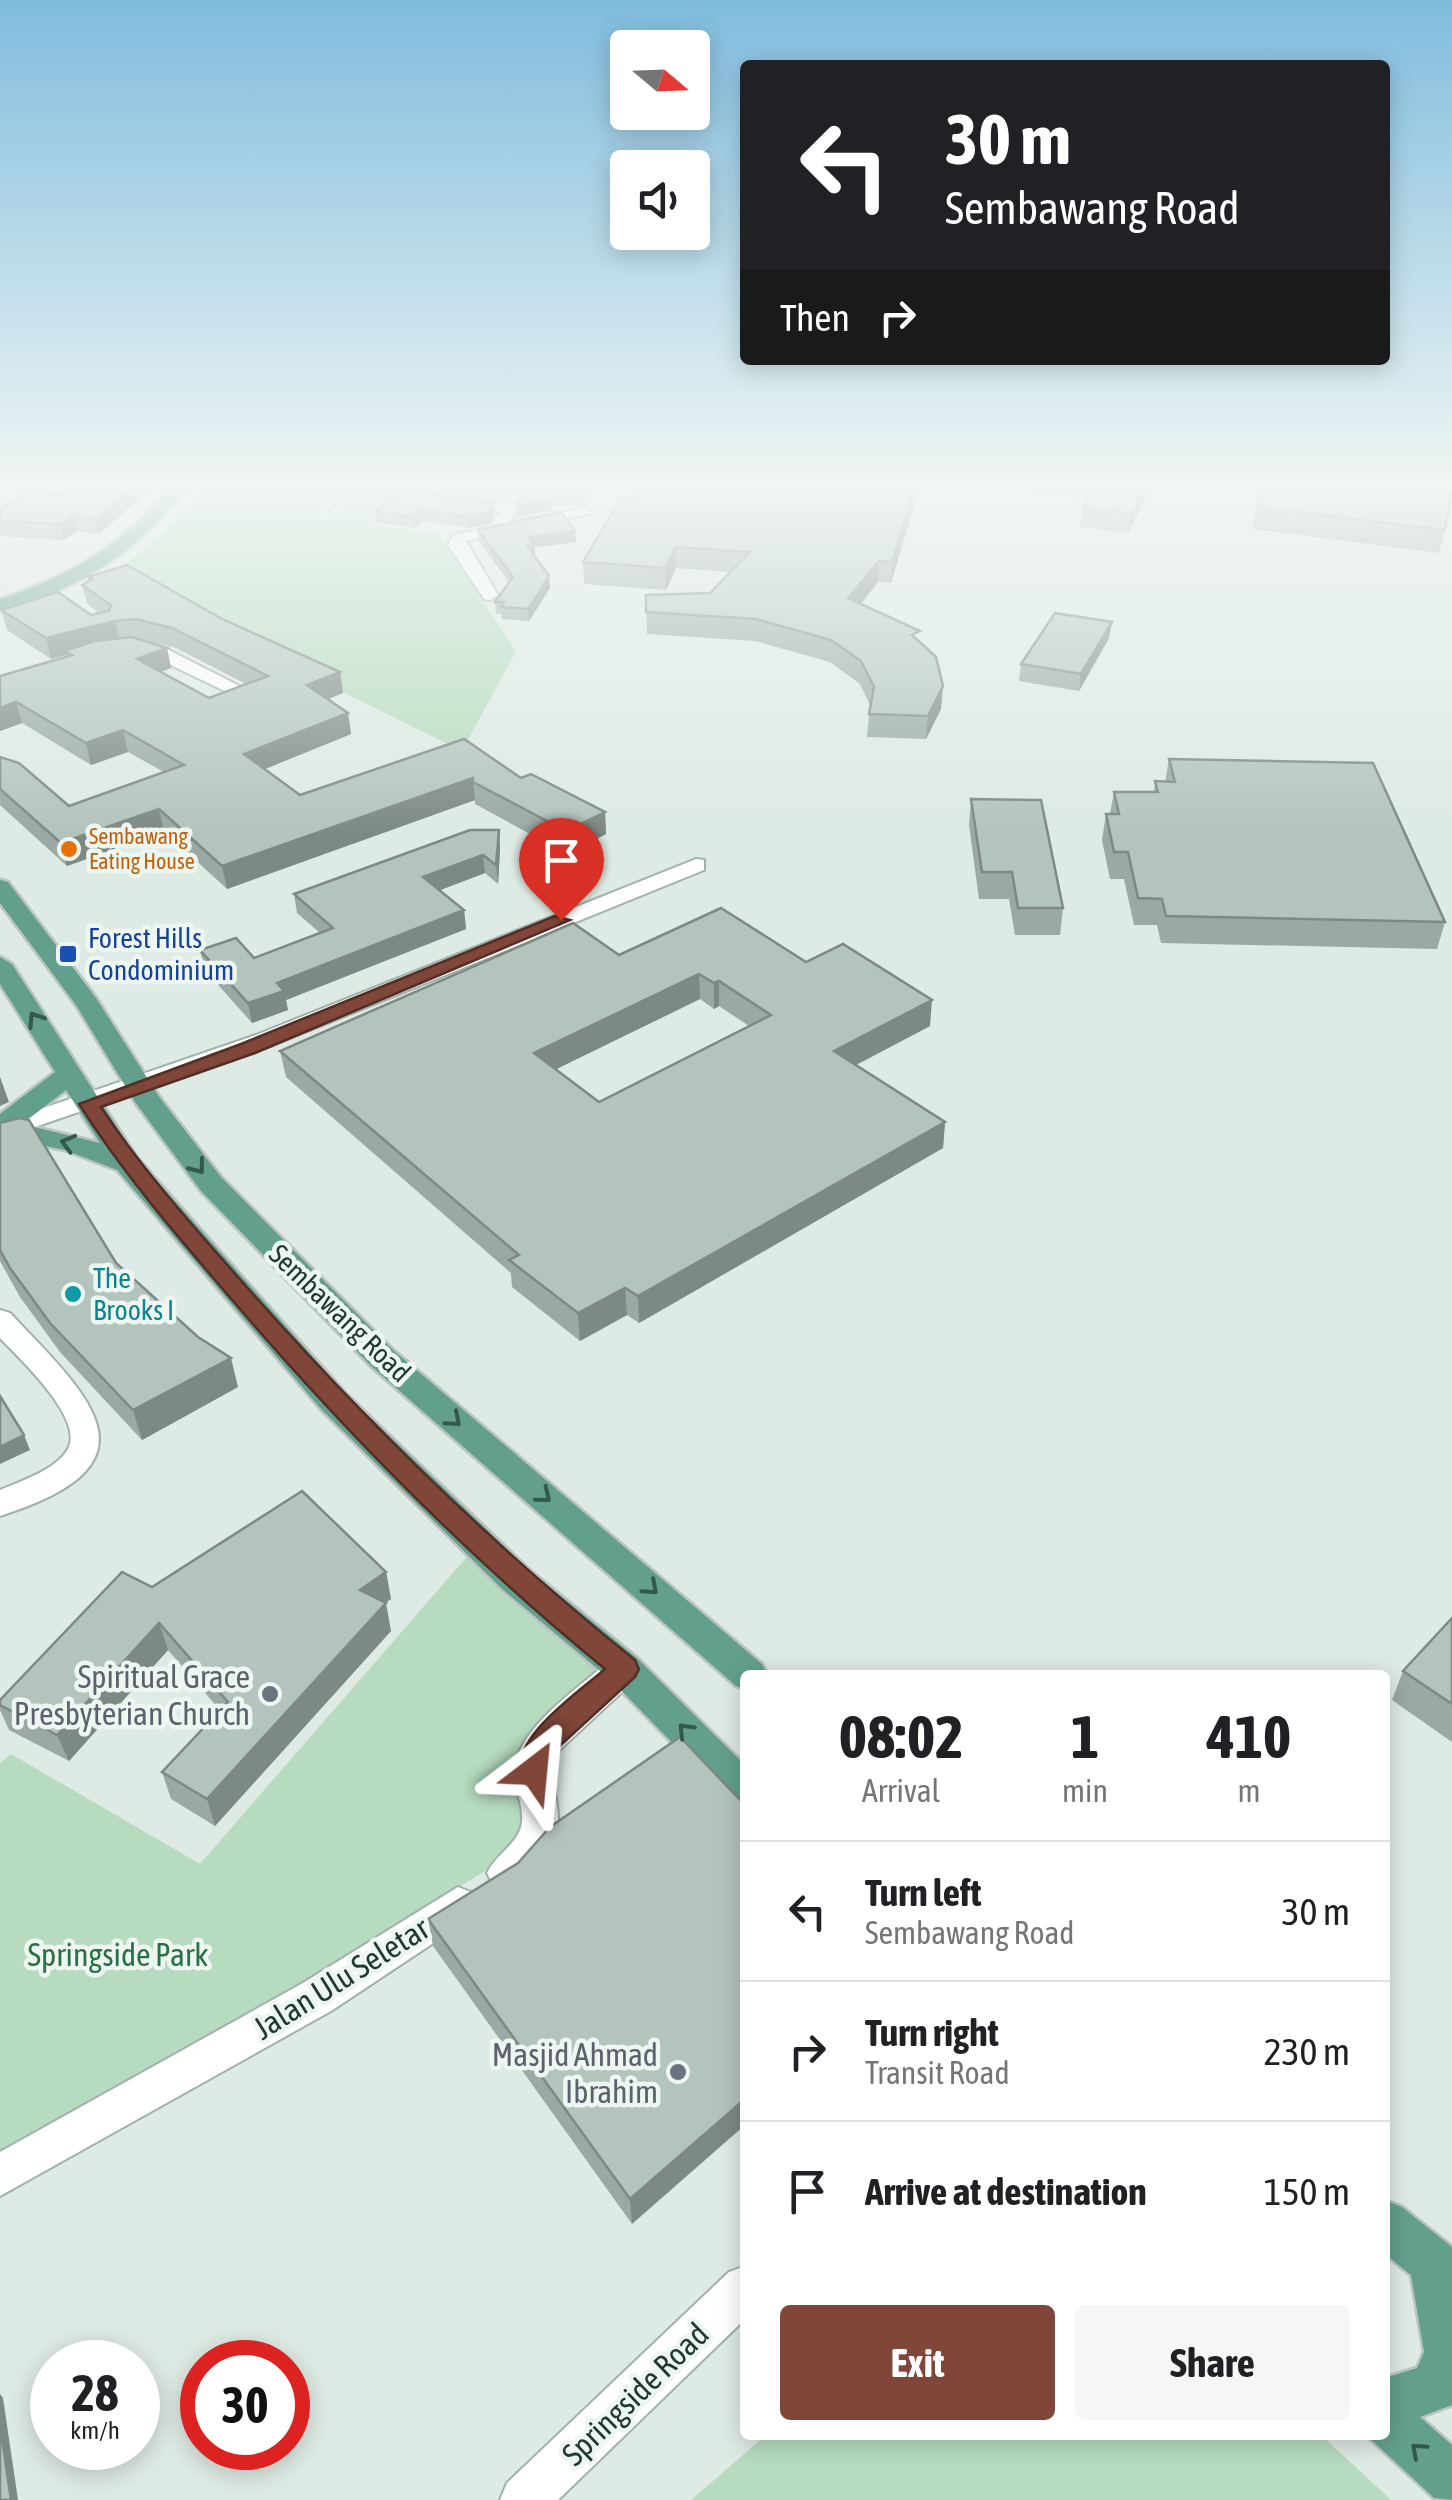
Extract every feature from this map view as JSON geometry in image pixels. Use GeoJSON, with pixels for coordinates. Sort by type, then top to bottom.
{"type":"FeatureCollection","features":[{"type":"Feature","properties":{"kind":"main road","name":"Sembawang Road"},"geometry":{"type":"LineString","coordinates":[[0,887],[87,1003],[140,1088],[211,1184],[382,1358],[743,1670]]}},
{"type":"Feature","properties":{"kind":"main road","name":"Sembawang Road"},"geometry":{"type":"LineString","coordinates":[[0,964],[128,1164],[332,1400],[514,1579],[624,1669],[740,1787]]}},
{"type":"Feature","properties":{"kind":"main road"},"geometry":{"type":"LineString","coordinates":[[2,1130],[70,1074]]}},
{"type":"Feature","properties":{"kind":"main road"},"geometry":{"type":"LineString","coordinates":[[2,1130],[71,1142],[128,1164]]}},
{"type":"Feature","properties":{"kind":"main road"},"geometry":{"type":"LineString","coordinates":[[1390,2228],[1443,2270],[1449,2352],[1434,2388],[1390,2401]]}},
{"type":"Feature","properties":{"kind":"main road"},"geometry":{"type":"LineString","coordinates":[[1390,2424],[1452,2480]]}},
{"type":"Feature","properties":{"kind":"street"},"geometry":{"type":"LineString","coordinates":[[66,602],[72,606]]}},
{"type":"Feature","properties":{"kind":"street"},"geometry":{"type":"LineString","coordinates":[[118,651],[159,652],[242,692]]}},
{"type":"Feature","properties":{"kind":"street"},"geometry":{"type":"LineString","coordinates":[[2,1130],[140,1088],[696,865]]}},
{"type":"Feature","properties":{"kind":"street"},"geometry":{"type":"LineString","coordinates":[[0,1320],[83,1414],[88,1435],[86,1449],[72,1464],[0,1504]]}},
{"type":"Feature","properties":{"kind":"street","name":"Jalan Ulu Seletar"},"geometry":{"type":"LineString","coordinates":[[0,2175],[318,1997],[503,1876],[538,1838],[543,1820],[532,1761],[537,1748],[624,1669]]}},
{"type":"Feature","properties":{"kind":"street","name":"Springside Road"},"geometry":{"type":"LineString","coordinates":[[524,2500],[740,2293]]}},
{"type":"Feature","properties":{"kind":"green space"},"geometry":{"type":"Polygon","coordinates":[[[164,602],[483,602],[516,651],[462,751],[164,602]]]}},
{"type":"Feature","properties":{"kind":"green space","name":"Springside Park"},"geometry":{"type":"Polygon","coordinates":[[[471,1552],[624,1669],[521,1749],[539,1838],[64,2128],[0,2155],[0,1763],[11,1754],[200,1864],[471,1552]]]}},
{"type":"Feature","properties":{"kind":"green space"},"geometry":{"type":"Polygon","coordinates":[[[760,2440],[1326,2440],[1391,2500],[691,2500],[760,2440]]]}},
{"type":"Feature","properties":{"kind":"building"},"geometry":{"type":"Polygon","coordinates":[[[27,602],[72,602],[91,615],[109,611],[111,605],[106,602],[192,602],[340,672],[307,685],[348,713],[244,754],[300,795],[464,739],[521,778],[531,774],[605,812],[566,831],[473,782],[473,778],[222,866],[159,809],[61,843],[0,789],[0,757],[19,763],[69,806],[184,765],[123,730],[86,743],[16,702],[0,708],[0,676],[72,655],[65,651],[94,641],[132,637],[167,648],[137,659],[209,698],[268,676],[172,628],[136,619],[46,638],[1,610],[27,602]]]}},
{"type":"Feature","properties":{"kind":"building"},"geometry":{"type":"Polygon","coordinates":[[[495,602],[533,602],[528,609],[501,607],[504,602],[495,602]]]}},
{"type":"Feature","properties":{"kind":"building"},"geometry":{"type":"Polygon","coordinates":[[[646,602],[856,602],[920,631],[912,635],[936,657],[943,686],[928,716],[869,714],[874,687],[861,661],[831,640],[756,619],[646,612],[646,602]]]}},
{"type":"Feature","properties":{"kind":"building"},"geometry":{"type":"Polygon","coordinates":[[[1055,613],[1112,622],[1081,674],[1021,664],[1055,613]]]}},
{"type":"Feature","properties":{"kind":"building"},"geometry":{"type":"Polygon","coordinates":[[[1169,759],[1373,763],[1445,922],[1166,916],[1162,899],[1138,898],[1128,852],[1114,852],[1106,814],[1119,814],[1114,792],[1158,792],[1155,781],[1175,782],[1169,759]]]}},
{"type":"Feature","properties":{"kind":"building"},"geometry":{"type":"Polygon","coordinates":[[[971,799],[1041,800],[1063,908],[1018,908],[1012,872],[982,872],[971,799]]]}},
{"type":"Feature","properties":{"kind":"building"},"geometry":{"type":"Polygon","coordinates":[[[470,830],[499,830],[496,865],[483,855],[423,877],[464,910],[277,983],[284,991],[248,1003],[200,950],[236,938],[254,958],[333,928],[294,894],[470,830]]]}},
{"type":"Feature","properties":{"kind":"building"},"geometry":{"type":"Polygon","coordinates":[[[721,908],[806,962],[843,944],[932,1000],[834,1051],[945,1122],[638,1296],[625,1288],[578,1313],[509,1260],[519,1255],[280,1051],[573,923],[619,955],[721,908]],[[699,974],[534,1053],[599,1102],[771,1015],[719,981],[714,983],[699,974]]]}},
{"type":"Feature","properties":{"kind":"building","name":"The Brooks I"},"geometry":{"type":"Polygon","coordinates":[[[19,1118],[29,1120],[116,1263],[198,1337],[231,1358],[133,1410],[50,1323],[0,1250],[0,1123],[19,1118]]]}},
{"type":"Feature","properties":{"kind":"building"},"geometry":{"type":"Polygon","coordinates":[[[0,1396],[24,1435],[0,1447],[0,1396]]]}},
{"type":"Feature","properties":{"kind":"building"},"geometry":{"type":"Polygon","coordinates":[[[302,1491],[386,1572],[360,1590],[386,1603],[207,1799],[162,1772],[228,1702],[159,1623],[57,1735],[0,1705],[0,1700],[122,1572],[152,1587],[302,1491]]]}},
{"type":"Feature","properties":{"kind":"building"},"geometry":{"type":"Polygon","coordinates":[[[1452,1618],[1452,1704],[1403,1671],[1452,1618]]]}},
{"type":"Feature","properties":{"kind":"building"},"geometry":{"type":"Polygon","coordinates":[[[680,1737],[740,1800],[740,2103],[630,2199],[428,1919],[518,1863],[550,1827],[680,1737]]]}},
{"type":"Feature","properties":{"kind":"building"},"geometry":{"type":"Polygon","coordinates":[[[0,2425],[11,2500],[0,2500],[0,2425]]]}},
{"type":"Feature","properties":{"kind":"place","name":"Sembawang Eating House"},"geometry":{"type":"Point","coordinates":[69,849]}},
{"type":"Feature","properties":{"kind":"place","name":"Forest Hills Condominium"},"geometry":{"type":"Point","coordinates":[68,954]}},
{"type":"Feature","properties":{"kind":"place","name":"The Brooks I"},"geometry":{"type":"Point","coordinates":[73,1294]}},
{"type":"Feature","properties":{"kind":"place","name":"Spiritual Grace Presbyterian Church"},"geometry":{"type":"Point","coordinates":[270,1694]}},
{"type":"Feature","properties":{"kind":"place","name":"Masjid Ahmad Ibrahim"},"geometry":{"type":"Point","coordinates":[678,2072]}},
{"type":"Feature","properties":{"kind":"route"},"geometry":{"type":"LineString","coordinates":[[534,1771],[532,1761],[537,1748],[624,1669],[514,1579],[332,1400],[128,1164],[89,1104],[248,1048],[561,920]]}}]}
